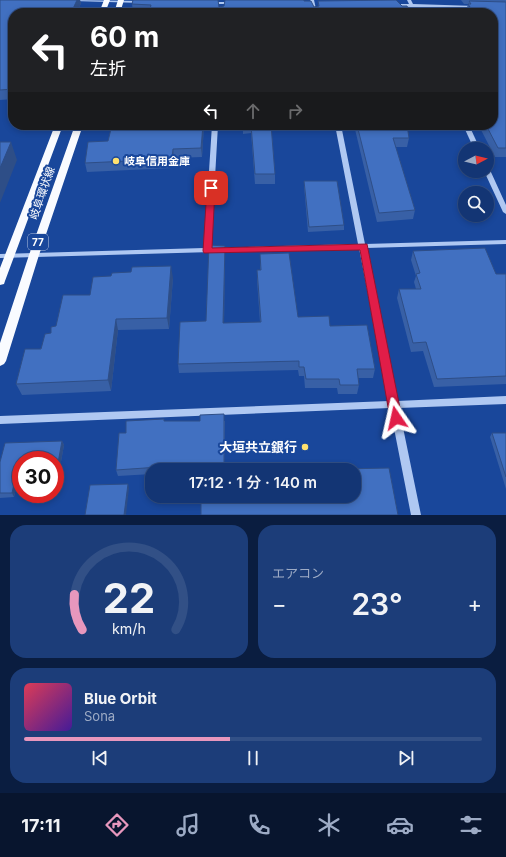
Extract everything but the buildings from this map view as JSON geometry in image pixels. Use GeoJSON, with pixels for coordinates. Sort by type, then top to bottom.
{"type":"FeatureCollection","features":[{"type":"Feature","properties":{"kind":"main road","name":"岐阜環状線"},"geometry":{"type":"LineString","coordinates":[[0,281],[5,256],[57,130]]}},
{"type":"Feature","properties":{"kind":"main road","name":"岐阜環状線"},"geometry":{"type":"LineString","coordinates":[[0,361],[34,255],[77,130]]}},
{"type":"Feature","properties":{"kind":"street"},"geometry":{"type":"LineString","coordinates":[[64,0],[144,2]]}},
{"type":"Feature","properties":{"kind":"street"},"geometry":{"type":"LineString","coordinates":[[409,0],[411,6]]}},
{"type":"Feature","properties":{"kind":"street"},"geometry":{"type":"LineString","coordinates":[[307,4],[313,2],[321,4]]}},
{"type":"Feature","properties":{"kind":"street"},"geometry":{"type":"LineString","coordinates":[[206,3],[237,3]]}},
{"type":"Feature","properties":{"kind":"street"},"geometry":{"type":"LineString","coordinates":[[389,5],[481,7]]}},
{"type":"Feature","properties":{"kind":"street"},"geometry":{"type":"LineString","coordinates":[[208,251],[214,130]]}},
{"type":"Feature","properties":{"kind":"street"},"geometry":{"type":"LineString","coordinates":[[339,130],[364,247],[393,404],[416,515]]}},
{"type":"Feature","properties":{"kind":"street"},"geometry":{"type":"LineString","coordinates":[[468,130],[474,142]]}},
{"type":"Feature","properties":{"kind":"street"},"geometry":{"type":"LineString","coordinates":[[491,178],[506,212]]}},
{"type":"Feature","properties":{"kind":"street"},"geometry":{"type":"LineString","coordinates":[[5,256],[506,242]]}},
{"type":"Feature","properties":{"kind":"street"},"geometry":{"type":"LineString","coordinates":[[0,420],[506,400]]}},
{"type":"Feature","properties":{"kind":"place","name":"岐阜信用金庫"},"geometry":{"type":"Point","coordinates":[116,161]}},
{"type":"Feature","properties":{"kind":"place","name":"大垣共立銀行"},"geometry":{"type":"Point","coordinates":[305,447]}},
{"type":"Feature","properties":{"kind":"route"},"geometry":{"type":"LineString","coordinates":[[211,188],[208,251],[364,247],[396,418]]}}]}
